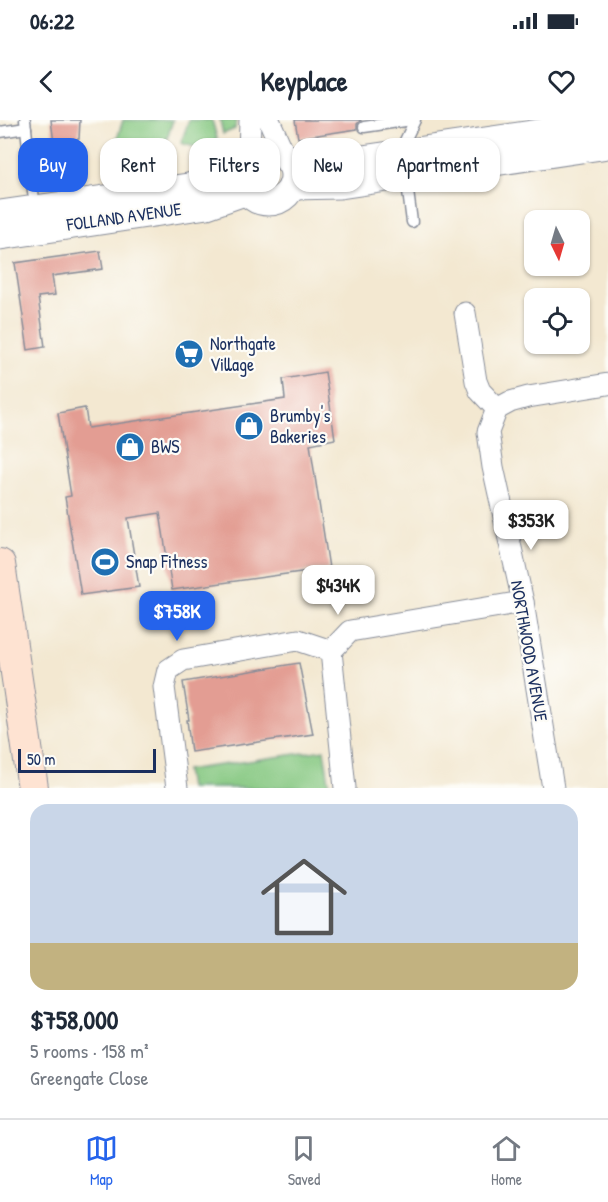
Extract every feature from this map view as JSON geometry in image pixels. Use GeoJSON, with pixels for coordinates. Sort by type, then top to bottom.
{"type":"FeatureCollection","features":[{"type":"Feature","properties":{"kind":"main road"},"geometry":{"type":"LineString","coordinates":[[0,564],[2,598],[33,788]]}},
{"type":"Feature","properties":{"kind":"main road"},"geometry":{"type":"LineString","coordinates":[[0,693],[15,788]]}},
{"type":"Feature","properties":{"kind":"street"},"geometry":{"type":"LineString","coordinates":[[249,138],[250,120]]}},
{"type":"Feature","properties":{"kind":"street"},"geometry":{"type":"LineString","coordinates":[[253,192],[256,199],[272,201],[280,198],[289,168],[269,120]]}},
{"type":"Feature","properties":{"kind":"street"},"geometry":{"type":"LineString","coordinates":[[500,145],[608,123]]}},
{"type":"Feature","properties":{"kind":"street"},"geometry":{"type":"LineString","coordinates":[[500,156],[608,146]]}},
{"type":"Feature","properties":{"kind":"street"},"geometry":{"type":"LineString","coordinates":[[280,159],[289,168],[340,185],[376,173]]}},
{"type":"Feature","properties":{"kind":"street","name":"FOLLAND AVENUE"},"geometry":{"type":"LineString","coordinates":[[0,214],[189,187]]}},
{"type":"Feature","properties":{"kind":"street","name":"FOLLAND AVENUE"},"geometry":{"type":"LineString","coordinates":[[0,236],[207,205],[222,192]]}},
{"type":"Feature","properties":{"kind":"street"},"geometry":{"type":"LineString","coordinates":[[465,313],[476,381],[480,391],[497,409],[510,402],[528,397],[608,384]]}},
{"type":"Feature","properties":{"kind":"street","name":"NORTHWOOD AVENUE"},"geometry":{"type":"LineString","coordinates":[[497,409],[488,432],[493,467],[523,602],[553,788]]}},
{"type":"Feature","properties":{"kind":"street"},"geometry":{"type":"LineString","coordinates":[[345,788],[331,651],[350,631],[523,602]]}},
{"type":"Feature","properties":{"kind":"street"},"geometry":{"type":"LineString","coordinates":[[177,788],[164,687],[168,670],[183,660],[298,640],[331,651]]}},
{"type":"Feature","properties":{"kind":"lane"},"geometry":{"type":"LineString","coordinates":[[364,127],[413,120],[409,138]]}},
{"type":"Feature","properties":{"kind":"lane"},"geometry":{"type":"LineString","coordinates":[[0,132],[26,124],[35,209]]}},
{"type":"Feature","properties":{"kind":"lane"},"geometry":{"type":"LineString","coordinates":[[407,192],[412,222]]}},
{"type":"Feature","properties":{"kind":"green space"},"geometry":{"type":"Polygon","coordinates":[[[123,120],[173,120],[167,138],[117,138],[123,120]]]}},
{"type":"Feature","properties":{"kind":"green space"},"geometry":{"type":"Polygon","coordinates":[[[189,120],[212,120],[217,138],[189,138],[189,145],[181,143],[189,120]]]}},
{"type":"Feature","properties":{"kind":"green space"},"geometry":{"type":"Polygon","coordinates":[[[220,120],[236,120],[235,129],[223,134],[220,120]]]}},
{"type":"Feature","properties":{"kind":"green space"},"geometry":{"type":"Polygon","coordinates":[[[324,750],[330,788],[189,788],[186,770],[324,750]]]}},
{"type":"Feature","properties":{"kind":"building"},"geometry":{"type":"Polygon","coordinates":[[[51,120],[80,120],[79,138],[53,138],[51,120]]]}},
{"type":"Feature","properties":{"kind":"building"},"geometry":{"type":"Polygon","coordinates":[[[295,120],[361,120],[357,124],[357,129],[298,138],[295,120]]]}},
{"type":"Feature","properties":{"kind":"building"},"geometry":{"type":"Polygon","coordinates":[[[100,251],[103,269],[52,276],[55,295],[38,297],[45,347],[28,350],[15,263],[100,251]]]}},
{"type":"Feature","properties":{"kind":"building"},"geometry":{"type":"Polygon","coordinates":[[[325,372],[335,439],[310,444],[329,568],[172,590],[160,513],[128,518],[139,587],[81,595],[65,497],[71,496],[58,413],[85,408],[88,428],[285,399],[283,379],[325,372]]]}},
{"type":"Feature","properties":{"kind":"building"},"geometry":{"type":"Polygon","coordinates":[[[299,663],[313,734],[191,752],[183,682],[299,663]]]}},
{"type":"Feature","properties":{"kind":"place","name":"Northgate Village"},"geometry":{"type":"Point","coordinates":[189,354]}},
{"type":"Feature","properties":{"kind":"place","name":"Brumby's Bakeries"},"geometry":{"type":"Point","coordinates":[249,426]}},
{"type":"Feature","properties":{"kind":"place","name":"BWS"},"geometry":{"type":"Point","coordinates":[130,447]}},
{"type":"Feature","properties":{"kind":"place","name":"Snap Fitness"},"geometry":{"type":"Point","coordinates":[105,562]}}]}
